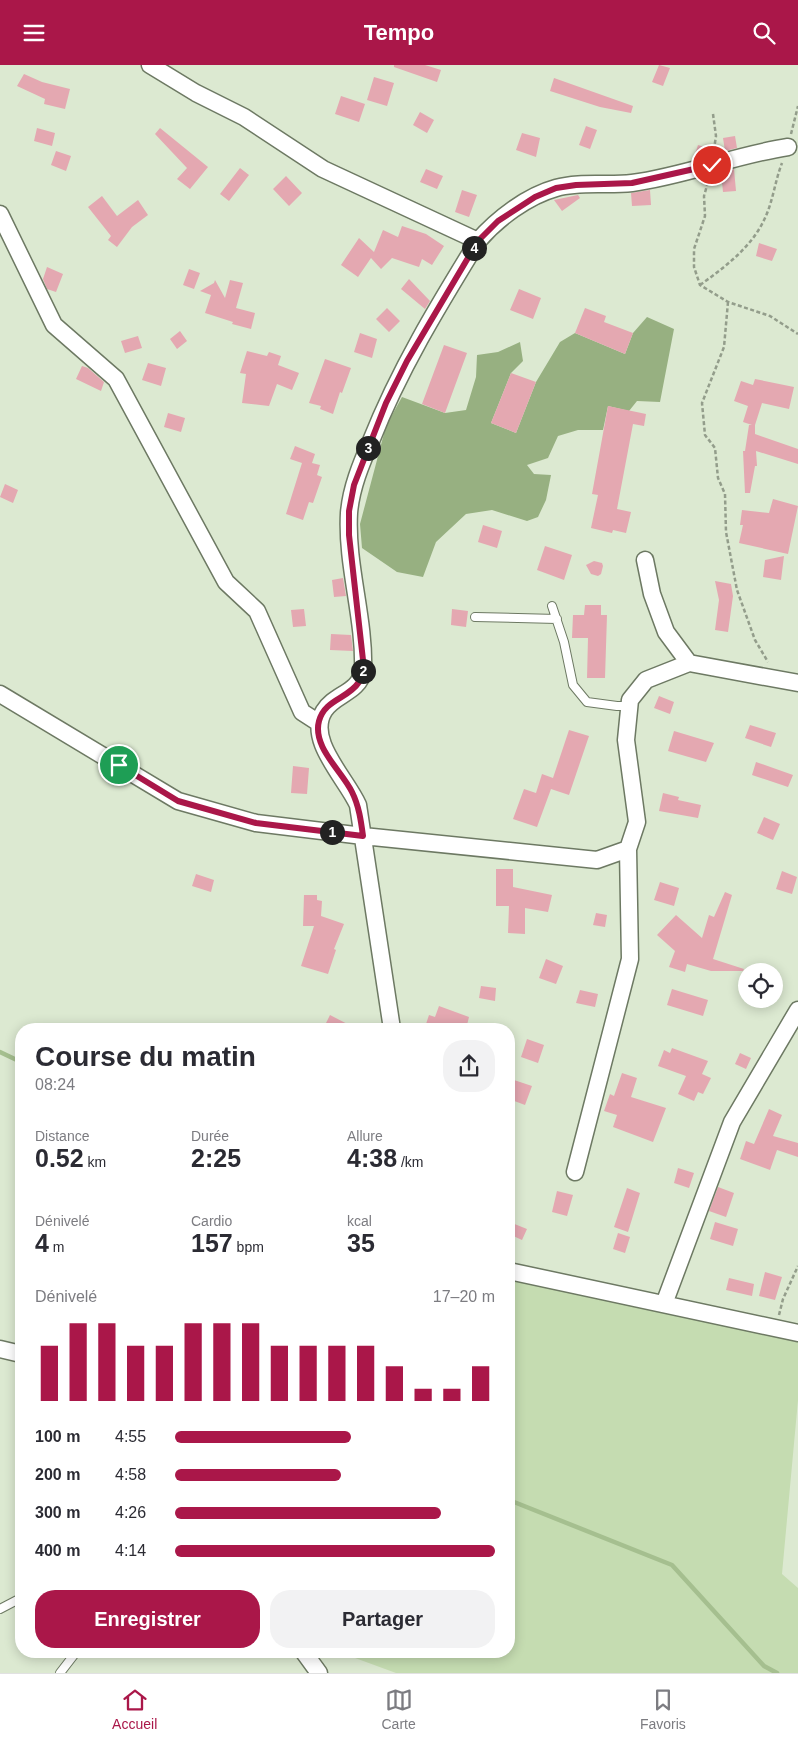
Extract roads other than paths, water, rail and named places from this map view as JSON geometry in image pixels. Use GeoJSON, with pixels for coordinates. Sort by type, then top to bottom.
{"type":"FeatureCollection","features":[{"type":"Feature","properties":{"kind":"street"},"geometry":{"type":"LineString","coordinates":[[150,65],[196,93],[244,117],[323,169],[478,241]]}},
{"type":"Feature","properties":{"kind":"street"},"geometry":{"type":"LineString","coordinates":[[391,1023],[358,805],[352,791],[320,742],[319,723],[323,711],[359,682],[363,671],[356,585],[349,535],[349,511],[354,485],[386,403],[427,325],[478,241],[498,221],[535,197],[556,188],[576,185],[632,183],[788,147]]}},
{"type":"Feature","properties":{"kind":"street"},"geometry":{"type":"LineString","coordinates":[[0,214],[54,325],[116,379],[226,582],[257,611],[302,712],[319,723]]}},
{"type":"Feature","properties":{"kind":"street"},"geometry":{"type":"LineString","coordinates":[[645,560],[652,594],[666,633],[689,663]]}},
{"type":"Feature","properties":{"kind":"street"},"geometry":{"type":"LineString","coordinates":[[576,1171],[630,959],[628,849],[637,821],[626,741],[630,700],[646,680],[689,663],[798,683]]}},
{"type":"Feature","properties":{"kind":"street"},"geometry":{"type":"LineString","coordinates":[[0,694],[178,801],[256,823],[597,860],[628,849]]}},
{"type":"Feature","properties":{"kind":"street"},"geometry":{"type":"LineString","coordinates":[[664,1304],[732,1122],[798,1010]]}},
{"type":"Feature","properties":{"kind":"street"},"geometry":{"type":"LineString","coordinates":[[515,1272],[798,1333]]}},
{"type":"Feature","properties":{"kind":"street"},"geometry":{"type":"LineString","coordinates":[[0,1349],[15,1353]]}},
{"type":"Feature","properties":{"kind":"street"},"geometry":{"type":"LineString","coordinates":[[308,1658],[319,1673]]}},
{"type":"Feature","properties":{"kind":"lane"},"geometry":{"type":"LineString","coordinates":[[552,606],[564,642],[573,685],[586,702],[617,707],[629,706]]}},
{"type":"Feature","properties":{"kind":"lane"},"geometry":{"type":"LineString","coordinates":[[475,617],[557,619]]}},
{"type":"Feature","properties":{"kind":"lane"},"geometry":{"type":"LineString","coordinates":[[0,1609],[15,1601]]}},
{"type":"Feature","properties":{"kind":"lane"},"geometry":{"type":"LineString","coordinates":[[60,1673],[72,1658]]}},
{"type":"Feature","properties":{"kind":"waterway"},"geometry":{"type":"LineString","coordinates":[[0,1052],[15,1059]]}},
{"type":"Feature","properties":{"kind":"waterway"},"geometry":{"type":"LineString","coordinates":[[515,1502],[672,1565],[764,1666],[777,1673]]}}]}
